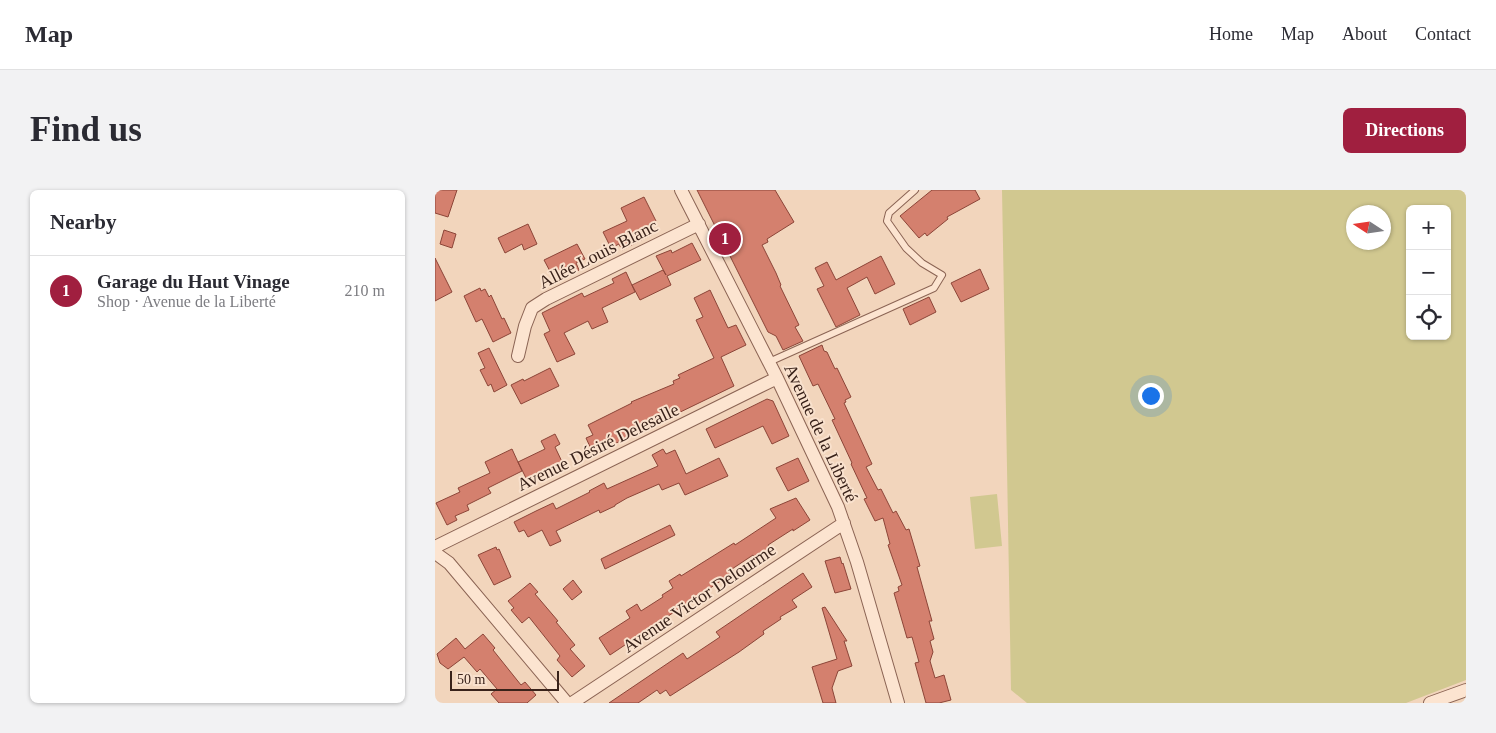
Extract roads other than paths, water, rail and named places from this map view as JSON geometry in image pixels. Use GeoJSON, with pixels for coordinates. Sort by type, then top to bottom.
{"type":"FeatureCollection","features":[{"type":"Feature","properties":{"kind":"street","name":"Avenue de la Liberté"},"geometry":{"type":"LineString","coordinates":[[681,190],[777,378],[844,522],[898,703]]}},
{"type":"Feature","properties":{"kind":"street","name":"Allée Louis Blanc"},"geometry":{"type":"LineString","coordinates":[[518,356],[531,308],[699,224]]}},
{"type":"Feature","properties":{"kind":"street","name":"Avenue Désiré Delesalle"},"geometry":{"type":"LineString","coordinates":[[435,547],[777,378]]}},
{"type":"Feature","properties":{"kind":"street","name":"Avenue Victor Delourme"},"geometry":{"type":"LineString","coordinates":[[573,703],[844,522]]}},
{"type":"Feature","properties":{"kind":"street"},"geometry":{"type":"LineString","coordinates":[[435,553],[449,563],[567,703]]}},
{"type":"Feature","properties":{"kind":"street"},"geometry":{"type":"LineString","coordinates":[[1430,703],[1466,690]]}},
{"type":"Feature","properties":{"kind":"lane"},"geometry":{"type":"LineString","coordinates":[[769,362],[934,288],[942,275],[923,263],[906,248],[887,221],[889,213],[915,190]]}},
{"type":"Feature","properties":{"kind":"place","name":"Garage du Haut Vinage"},"geometry":{"type":"Point","coordinates":[725,239]}}]}
